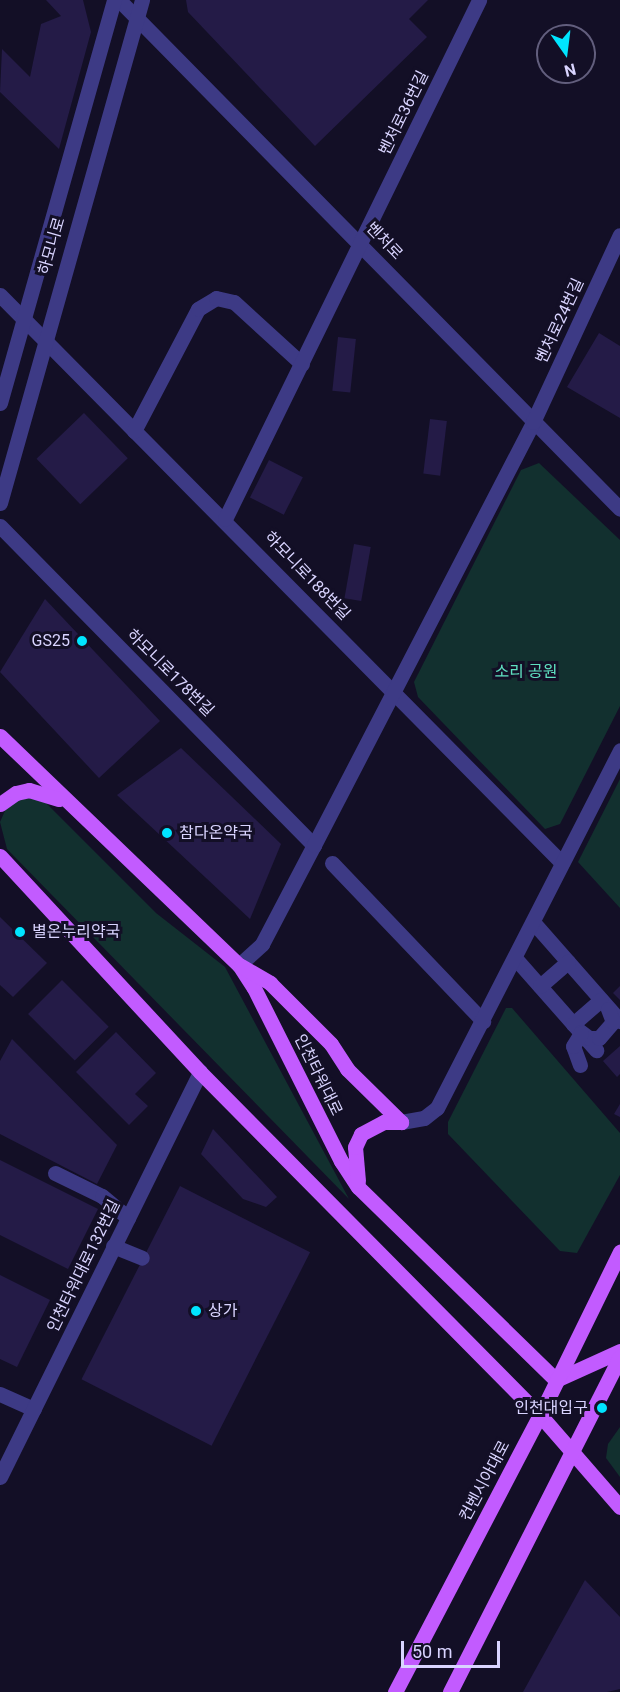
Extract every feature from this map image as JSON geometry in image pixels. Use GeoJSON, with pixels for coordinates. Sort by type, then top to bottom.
{"type":"FeatureCollection","features":[{"type":"Feature","properties":{"kind":"main road","name":"인천타워대로"},"geometry":{"type":"LineString","coordinates":[[0,736],[239,965],[254,988],[340,1161],[358,1187],[556,1380]]}},
{"type":"Feature","properties":{"kind":"main road"},"geometry":{"type":"LineString","coordinates":[[0,804],[16,793],[40,791],[59,798],[84,816]]}},
{"type":"Feature","properties":{"kind":"main road"},"geometry":{"type":"LineString","coordinates":[[3,857],[200,1072],[540,1415],[620,1507]]}},
{"type":"Feature","properties":{"kind":"main road"},"geometry":{"type":"LineString","coordinates":[[239,965],[270,983],[401,1122]]}},
{"type":"Feature","properties":{"kind":"main road"},"geometry":{"type":"LineString","coordinates":[[374,1126],[380,1116],[377,1098]]}},
{"type":"Feature","properties":{"kind":"main road"},"geometry":{"type":"LineString","coordinates":[[358,1187],[356,1147],[361,1134],[374,1126],[401,1122]]}},
{"type":"Feature","properties":{"kind":"main road","name":"컨벤시아대로"},"geometry":{"type":"LineString","coordinates":[[395,1692],[540,1415],[620,1252]]}},
{"type":"Feature","properties":{"kind":"main road"},"geometry":{"type":"LineString","coordinates":[[556,1380],[620,1351]]}},
{"type":"Feature","properties":{"kind":"main road"},"geometry":{"type":"LineString","coordinates":[[450,1692],[620,1357]]}},
{"type":"Feature","properties":{"kind":"street","name":"하모니로"},"geometry":{"type":"LineString","coordinates":[[0,403],[22,318],[114,0]]}},
{"type":"Feature","properties":{"kind":"street","name":"벤처로"},"geometry":{"type":"LineString","coordinates":[[119,0],[361,243],[620,509]]}},
{"type":"Feature","properties":{"kind":"street","name":"하모니로"},"geometry":{"type":"LineString","coordinates":[[0,503],[44,340],[142,0]]}},
{"type":"Feature","properties":{"kind":"street","name":"벤처로36번길"},"geometry":{"type":"LineString","coordinates":[[225,519],[479,0]]}},
{"type":"Feature","properties":{"kind":"street","name":"벤처로24번길"},"geometry":{"type":"LineString","coordinates":[[239,965],[262,944],[314,845],[392,690],[533,422],[620,235]]}},
{"type":"Feature","properties":{"kind":"street","name":"하모니로188번길"},"geometry":{"type":"LineString","coordinates":[[0,295],[134,431],[225,519],[562,863]]}},
{"type":"Feature","properties":{"kind":"street"},"geometry":{"type":"LineString","coordinates":[[134,431],[198,309],[216,298],[234,302],[302,364]]}},
{"type":"Feature","properties":{"kind":"street","name":"하모니로178번길"},"geometry":{"type":"LineString","coordinates":[[0,526],[314,845]]}},
{"type":"Feature","properties":{"kind":"street"},"geometry":{"type":"LineString","coordinates":[[401,1122],[424,1118],[437,1108],[620,750]]}},
{"type":"Feature","properties":{"kind":"street"},"geometry":{"type":"LineString","coordinates":[[332,863],[483,1021]]}},
{"type":"Feature","properties":{"kind":"street"},"geometry":{"type":"LineString","coordinates":[[533,922],[620,1021]]}},
{"type":"Feature","properties":{"kind":"street"},"geometry":{"type":"LineString","coordinates":[[515,958],[596,1050]]}},
{"type":"Feature","properties":{"kind":"street"},"geometry":{"type":"LineString","coordinates":[[540,986],[568,962]]}},
{"type":"Feature","properties":{"kind":"street"},"geometry":{"type":"LineString","coordinates":[[580,1065],[573,1046],[577,1029],[604,1003]]}},
{"type":"Feature","properties":{"kind":"street"},"geometry":{"type":"LineString","coordinates":[[577,1029],[589,1038],[599,1038],[613,1022],[604,1003]]}},
{"type":"Feature","properties":{"kind":"street","name":"인천타워대로132번길"},"geometry":{"type":"LineString","coordinates":[[0,1477],[200,1072]]}},
{"type":"Feature","properties":{"kind":"street"},"geometry":{"type":"LineString","coordinates":[[55,1173],[102,1196],[128,1218]]}},
{"type":"Feature","properties":{"kind":"street"},"geometry":{"type":"LineString","coordinates":[[113,1246],[142,1258]]}},
{"type":"Feature","properties":{"kind":"street"},"geometry":{"type":"LineString","coordinates":[[0,1394],[34,1409]]}},
{"type":"Feature","properties":{"kind":"green space","name":"소리 공원"},"geometry":{"type":"Polygon","coordinates":[[[539,463],[620,540],[620,706],[560,824],[545,829],[418,697],[414,682],[521,470],[539,463]]]}},
{"type":"Feature","properties":{"kind":"green space"},"geometry":{"type":"Polygon","coordinates":[[[620,779],[620,908],[578,862],[620,779]]]}},
{"type":"Feature","properties":{"kind":"green space"},"geometry":{"type":"Polygon","coordinates":[[[40,797],[156,913],[225,967],[349,1199],[7,849],[0,822],[8,804],[18,798],[40,797]]]}},
{"type":"Feature","properties":{"kind":"green space"},"geometry":{"type":"Polygon","coordinates":[[[506,1008],[512,1008],[620,1133],[620,1175],[577,1253],[560,1251],[448,1134],[448,1122],[506,1008]]]}},
{"type":"Feature","properties":{"kind":"green space"},"geometry":{"type":"Polygon","coordinates":[[[620,1427],[620,1477],[606,1458],[608,1444],[620,1427]]]}},
{"type":"Feature","properties":{"kind":"building"},"geometry":{"type":"Polygon","coordinates":[[[46,0],[83,0],[91,32],[59,149],[0,92],[2,49],[30,77],[41,24],[61,16],[46,0]]]}},
{"type":"Feature","properties":{"kind":"building"},"geometry":{"type":"Polygon","coordinates":[[[186,0],[428,0],[409,19],[427,37],[315,146],[188,12],[186,0]]]}},
{"type":"Feature","properties":{"kind":"building"},"geometry":{"type":"Polygon","coordinates":[[[599,333],[620,346],[620,418],[567,387],[599,333]]]}},
{"type":"Feature","properties":{"kind":"building"},"geometry":{"type":"Polygon","coordinates":[[[338,337],[356,339],[350,393],[332,391],[338,337]]]}},
{"type":"Feature","properties":{"kind":"building"},"geometry":{"type":"Polygon","coordinates":[[[84,413],[128,458],[80,504],[37,459],[84,413]]]}},
{"type":"Feature","properties":{"kind":"building"},"geometry":{"type":"Polygon","coordinates":[[[430,419],[447,421],[440,476],[423,474],[430,419]]]}},
{"type":"Feature","properties":{"kind":"building"},"geometry":{"type":"Polygon","coordinates":[[[269,460],[303,477],[284,515],[250,497],[269,460]]]}},
{"type":"Feature","properties":{"kind":"building"},"geometry":{"type":"Polygon","coordinates":[[[354,544],[371,547],[361,601],[344,598],[354,544]]]}},
{"type":"Feature","properties":{"kind":"building"},"geometry":{"type":"Polygon","coordinates":[[[45,599],[160,721],[99,778],[0,672],[45,599]]]}},
{"type":"Feature","properties":{"kind":"building"},"geometry":{"type":"Polygon","coordinates":[[[181,748],[281,844],[250,919],[117,795],[181,748]]]}},
{"type":"Feature","properties":{"kind":"building"},"geometry":{"type":"Polygon","coordinates":[[[0,917],[47,963],[13,997],[0,985],[0,917]]]}},
{"type":"Feature","properties":{"kind":"building"},"geometry":{"type":"Polygon","coordinates":[[[62,980],[109,1027],[75,1061],[28,1014],[62,980]]]}},
{"type":"Feature","properties":{"kind":"building"},"geometry":{"type":"Polygon","coordinates":[[[620,986],[620,1000],[613,993],[620,986]]]}},
{"type":"Feature","properties":{"kind":"building"},"geometry":{"type":"Polygon","coordinates":[[[116,1032],[156,1073],[135,1094],[148,1106],[129,1125],[76,1072],[116,1032]]]}},
{"type":"Feature","properties":{"kind":"building"},"geometry":{"type":"Polygon","coordinates":[[[12,1039],[117,1145],[97,1184],[0,1134],[0,1061],[12,1039]]]}},
{"type":"Feature","properties":{"kind":"building"},"geometry":{"type":"Polygon","coordinates":[[[620,1046],[620,1074],[617,1077],[603,1061],[620,1046]]]}},
{"type":"Feature","properties":{"kind":"building"},"geometry":{"type":"Polygon","coordinates":[[[620,1104],[620,1117],[614,1114],[620,1104]]]}},
{"type":"Feature","properties":{"kind":"building"},"geometry":{"type":"Polygon","coordinates":[[[213,1129],[277,1197],[266,1207],[243,1199],[201,1154],[213,1129]]]}},
{"type":"Feature","properties":{"kind":"building"},"geometry":{"type":"Polygon","coordinates":[[[0,1160],[98,1209],[68,1269],[0,1235],[0,1160]]]}},
{"type":"Feature","properties":{"kind":"building","name":"상가"},"geometry":{"type":"Polygon","coordinates":[[[180,1186],[310,1252],[212,1446],[81,1379],[180,1186]]]}},
{"type":"Feature","properties":{"kind":"building"},"geometry":{"type":"Polygon","coordinates":[[[0,1275],[50,1300],[17,1367],[0,1359],[0,1275]]]}},
{"type":"Feature","properties":{"kind":"building"},"geometry":{"type":"Polygon","coordinates":[[[585,1580],[620,1617],[620,1689],[607,1692],[523,1692],[585,1580]]]}},
{"type":"Feature","properties":{"kind":"place","name":"GS25"},"geometry":{"type":"Point","coordinates":[82,641]}},
{"type":"Feature","properties":{"kind":"place","name":"참다온약국"},"geometry":{"type":"Point","coordinates":[167,833]}},
{"type":"Feature","properties":{"kind":"place","name":"별온누리약국"},"geometry":{"type":"Point","coordinates":[20,932]}},
{"type":"Feature","properties":{"kind":"place","name":"상가"},"geometry":{"type":"Point","coordinates":[196,1311]}},
{"type":"Feature","properties":{"kind":"place","name":"인천대입구"},"geometry":{"type":"Point","coordinates":[602,1408]}}]}
